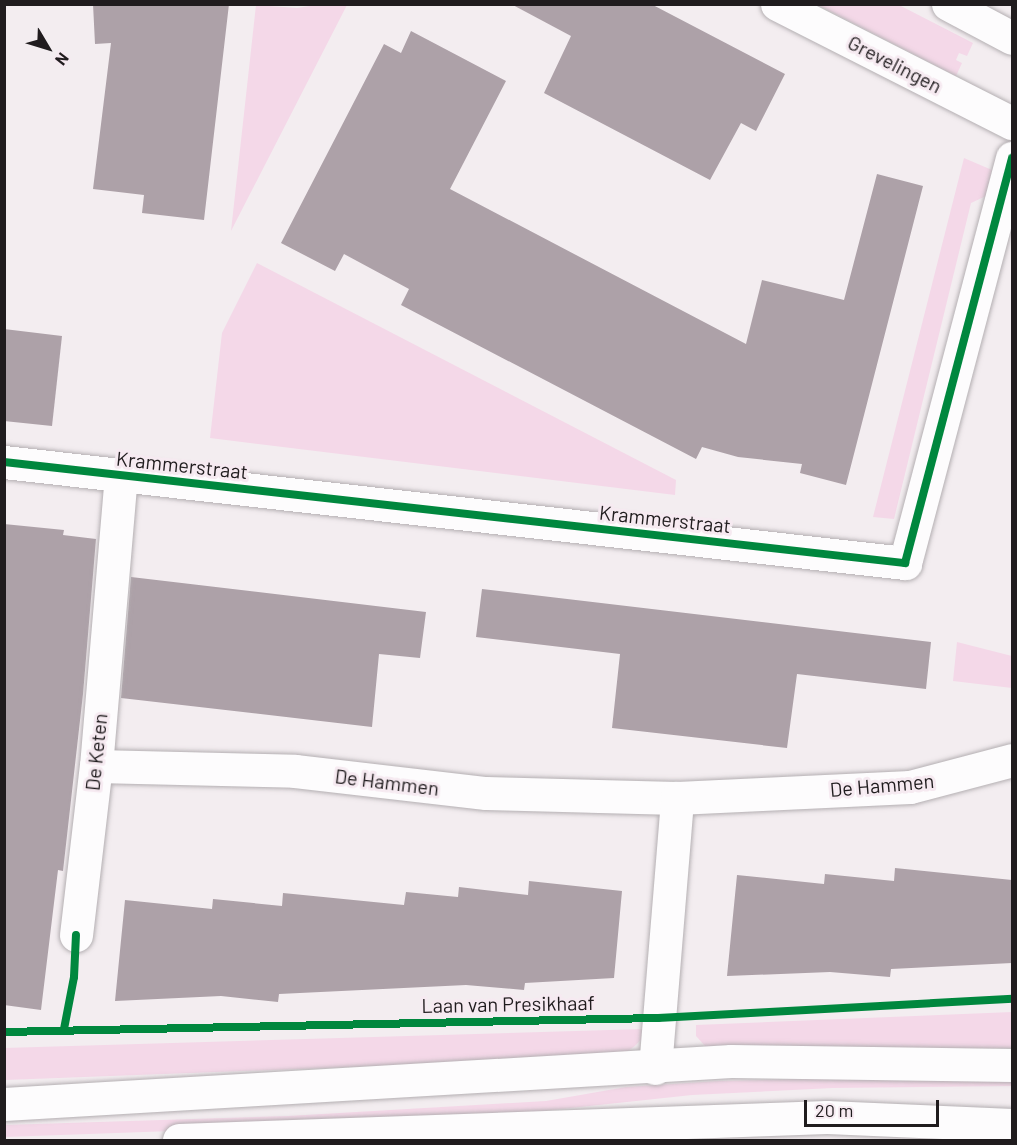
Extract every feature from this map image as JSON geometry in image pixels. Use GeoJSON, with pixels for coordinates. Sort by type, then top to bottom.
{"type":"FeatureCollection","features":[{"type":"Feature","properties":{"kind":"street","name":"Grevelingen"},"geometry":{"type":"LineString","coordinates":[[777,4],[1012,123]]}},
{"type":"Feature","properties":{"kind":"street"},"geometry":{"type":"LineString","coordinates":[[948,4],[1012,38]]}},
{"type":"Feature","properties":{"kind":"street","name":"Krammerstraat"},"geometry":{"type":"LineString","coordinates":[[4,462],[905,563],[1012,158]]}},
{"type":"Feature","properties":{"kind":"street","name":"De Keten"},"geometry":{"type":"LineString","coordinates":[[75,935],[96,766],[120,475]]}},
{"type":"Feature","properties":{"kind":"street","name":"De Hammen"},"geometry":{"type":"LineString","coordinates":[[96,766],[295,771],[486,793],[678,798],[910,787],[1012,760]]}},
{"type":"Feature","properties":{"kind":"street"},"geometry":{"type":"LineString","coordinates":[[655,1068],[678,798]]}},
{"type":"Feature","properties":{"kind":"street"},"geometry":{"type":"LineString","coordinates":[[4,1104],[655,1068],[731,1061],[1012,1065]]}},
{"type":"Feature","properties":{"kind":"street"},"geometry":{"type":"LineString","coordinates":[[179,1140],[827,1117],[1012,1125]]}},
{"type":"Feature","properties":{"kind":"shaded area"},"geometry":{"type":"Polygon","coordinates":[[[322,4],[347,5],[231,231],[256,5],[297,8],[322,4]]]}},
{"type":"Feature","properties":{"kind":"shaded area"},"geometry":{"type":"Polygon","coordinates":[[[818,5],[899,5],[973,43],[967,56],[959,53],[956,60],[962,63],[956,76],[818,5]]]}},
{"type":"Feature","properties":{"kind":"shaded area"},"geometry":{"type":"Polygon","coordinates":[[[964,158],[992,170],[986,196],[971,203],[894,519],[873,517],[964,158]]]}},
{"type":"Feature","properties":{"kind":"shaded area"},"geometry":{"type":"Polygon","coordinates":[[[257,263],[676,480],[675,495],[210,438],[222,333],[257,263]]]}},
{"type":"Feature","properties":{"kind":"shaded area"},"geometry":{"type":"Polygon","coordinates":[[[957,642],[1012,656],[1012,688],[953,681],[957,642]]]}},
{"type":"Feature","properties":{"kind":"shaded area"},"geometry":{"type":"Polygon","coordinates":[[[1012,1012],[1012,1048],[723,1055],[706,1047],[696,1036],[696,1025],[1012,1012]]]}},
{"type":"Feature","properties":{"kind":"shaded area"},"geometry":{"type":"Polygon","coordinates":[[[643,1029],[643,1037],[620,1057],[5,1080],[4,1048],[643,1029]]]}},
{"type":"Feature","properties":{"kind":"shaded area"},"geometry":{"type":"Polygon","coordinates":[[[1012,1075],[1012,1086],[833,1088],[692,1095],[515,1114],[364,1124],[5,1137],[4,1125],[288,1116],[546,1101],[626,1087],[718,1081],[1012,1075]]]}},
{"type":"Feature","properties":{"kind":"building"},"geometry":{"type":"Polygon","coordinates":[[[93,4],[229,4],[204,220],[142,213],[144,195],[93,189],[111,43],[95,44],[93,4]]]}},
{"type":"Feature","properties":{"kind":"building"},"geometry":{"type":"Polygon","coordinates":[[[511,4],[651,4],[785,74],[756,131],[741,123],[710,180],[544,93],[571,36],[511,4]]]}},
{"type":"Feature","properties":{"kind":"building"},"geometry":{"type":"Polygon","coordinates":[[[411,31],[506,81],[450,189],[746,344],[762,280],[844,300],[877,174],[923,186],[846,485],[800,473],[802,464],[738,457],[702,447],[696,459],[401,305],[409,289],[344,254],[335,271],[281,243],[384,44],[401,53],[411,31]]]}},
{"type":"Feature","properties":{"kind":"building"},"geometry":{"type":"Polygon","coordinates":[[[4,329],[62,336],[52,426],[4,421],[4,329]]]}},
{"type":"Feature","properties":{"kind":"building"},"geometry":{"type":"Polygon","coordinates":[[[4,524],[64,530],[63,535],[96,539],[83,694],[63,871],[58,870],[41,1010],[4,1005],[4,524]]]}},
{"type":"Feature","properties":{"kind":"building"},"geometry":{"type":"Polygon","coordinates":[[[131,577],[426,612],[420,658],[379,654],[372,727],[121,698],[131,577]]]}},
{"type":"Feature","properties":{"kind":"building"},"geometry":{"type":"Polygon","coordinates":[[[482,589],[931,642],[926,689],[797,674],[787,748],[612,728],[620,654],[476,637],[482,589]]]}},
{"type":"Feature","properties":{"kind":"building"},"geometry":{"type":"Polygon","coordinates":[[[895,868],[1012,880],[1012,963],[891,969],[890,977],[830,972],[727,976],[737,875],[824,884],[825,874],[894,881],[895,868]]]}},
{"type":"Feature","properties":{"kind":"building"},"geometry":{"type":"Polygon","coordinates":[[[529,881],[622,891],[614,978],[525,983],[524,990],[466,985],[279,994],[278,1002],[221,996],[115,1001],[125,900],[212,909],[213,899],[282,906],[283,893],[404,905],[406,892],[458,897],[459,887],[528,895],[529,881]]]}},
{"type":"Feature","properties":{"kind":"cycle path"},"geometry":{"type":"LineString","coordinates":[[4,462],[905,563],[1012,158]]}},
{"type":"Feature","properties":{"kind":"cycle path"},"geometry":{"type":"LineString","coordinates":[[64,1029],[74,977],[76,935]]}},
{"type":"Feature","properties":{"kind":"cycle path","name":"Laan van Presikhaaf"},"geometry":{"type":"LineString","coordinates":[[4,1032],[658,1018],[1012,999]]}}]}
